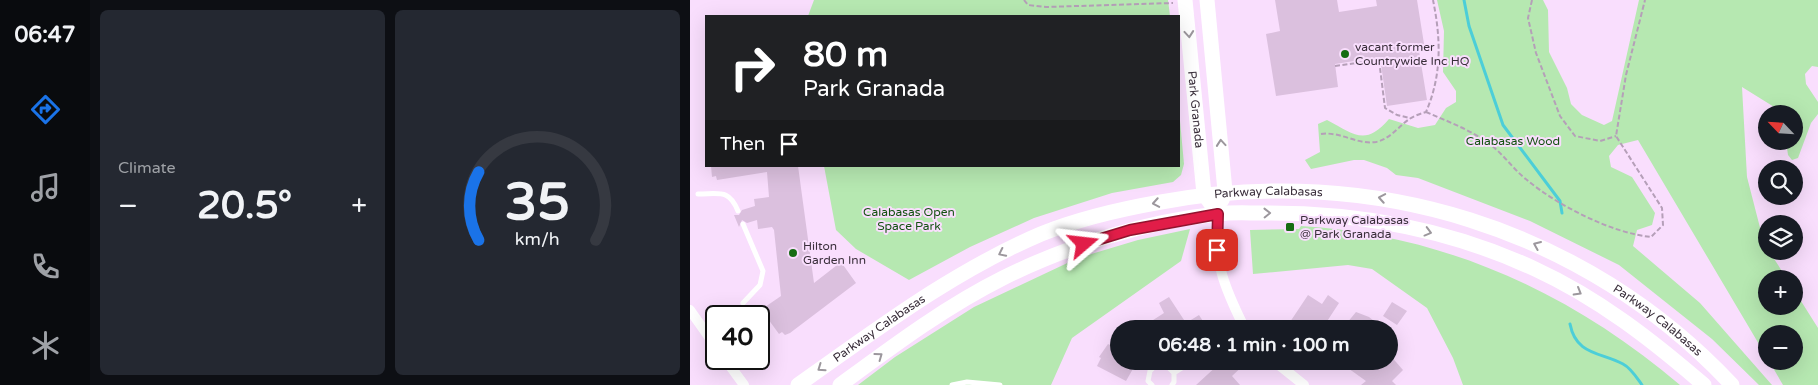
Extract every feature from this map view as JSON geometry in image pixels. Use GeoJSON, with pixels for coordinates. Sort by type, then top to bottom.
{"type":"FeatureCollection","features":[{"type":"Feature","properties":{"kind":"street","name":"Park Granada"},"geometry":{"type":"LineString","coordinates":[[1207,0],[1225,191],[1218,214],[1216,232],[1218,263],[1227,292],[1241,320]]}},
{"type":"Feature","properties":{"kind":"street","name":"Park Granada"},"geometry":{"type":"LineString","coordinates":[[1186,1],[1204,194],[1218,214]]}},
{"type":"Feature","properties":{"kind":"street","name":"Parkway Calabasas"},"geometry":{"type":"LineString","coordinates":[[798,385],[955,276],[1042,234],[1128,208],[1204,194],[1225,191],[1300,189],[1379,197],[1432,209],[1502,230],[1544,248],[1630,298],[1682,337],[1732,385]]}},
{"type":"Feature","properties":{"kind":"street","name":"Parkway Calabasas"},"geometry":{"type":"LineString","coordinates":[[840,385],[910,333],[968,296],[1006,276],[1049,257],[1130,230],[1218,214],[1296,213],[1376,220],[1448,237],[1500,254],[1537,270],[1604,308],[1640,332],[1704,385]]}},
{"type":"Feature","properties":{"kind":"street"},"geometry":{"type":"LineString","coordinates":[[691,313],[705,332]]}},
{"type":"Feature","properties":{"kind":"street"},"geometry":{"type":"LineString","coordinates":[[733,370],[744,385]]}},
{"type":"Feature","properties":{"kind":"street"},"geometry":{"type":"LineString","coordinates":[[1285,370],[1304,385]]}},
{"type":"Feature","properties":{"kind":"lane"},"geometry":{"type":"LineString","coordinates":[[698,194],[724,194],[734,200],[738,211]]}},
{"type":"Feature","properties":{"kind":"lane"},"geometry":{"type":"LineString","coordinates":[[743,224],[763,271],[760,285],[743,303]]}},
{"type":"Feature","properties":{"kind":"lane"},"geometry":{"type":"LineString","coordinates":[[1152,385],[1148,381],[1150,371],[1156,365],[1166,365],[1174,373],[1172,385]]}},
{"type":"Feature","properties":{"kind":"lane"},"geometry":{"type":"LineString","coordinates":[[1174,373],[1179,370]]}},
{"type":"Feature","properties":{"kind":"lane"},"geometry":{"type":"LineString","coordinates":[[952,385],[967,382],[1000,385]]}},
{"type":"Feature","properties":{"kind":"path"},"geometry":{"type":"LineString","coordinates":[[1024,0],[1028,5],[1046,7],[1186,1]]}},
{"type":"Feature","properties":{"kind":"path"},"geometry":{"type":"LineString","coordinates":[[1321,134],[1330,133],[1359,141],[1375,142],[1390,136],[1410,118],[1426,112],[1436,88],[1439,30],[1433,0]]}},
{"type":"Feature","properties":{"kind":"path"},"geometry":{"type":"LineString","coordinates":[[1532,0],[1528,18],[1536,53],[1560,116],[1575,136],[1600,142],[1616,136]]}},
{"type":"Feature","properties":{"kind":"path"},"geometry":{"type":"LineString","coordinates":[[1426,112],[1491,145],[1528,181],[1585,215],[1632,235],[1650,237],[1663,225],[1662,208],[1616,136],[1626,75],[1645,0]]}},
{"type":"Feature","properties":{"kind":"path"},"geometry":{"type":"LineString","coordinates":[[1335,66],[1379,60],[1387,110],[1410,118]]}},
{"type":"Feature","properties":{"kind":"green space"},"geometry":{"type":"Polygon","coordinates":[[[814,0],[1168,0],[1170,15],[808,15],[814,0]]]}},
{"type":"Feature","properties":{"kind":"green space","name":"Calabasas Wood"},"geometry":{"type":"Polygon","coordinates":[[[1437,0],[1543,0],[1548,10],[1549,52],[1567,88],[1571,104],[1582,115],[1604,125],[1612,121],[1639,0],[1818,0],[1818,67],[1812,66],[1805,74],[1806,84],[1818,102],[1818,114],[1811,123],[1803,145],[1803,105],[1771,105],[1742,87],[1747,177],[1758,220],[1758,260],[1775,260],[1781,270],[1758,270],[1758,315],[1803,315],[1803,304],[1818,328],[1818,385],[1783,385],[1774,370],[1803,370],[1803,325],[1758,325],[1758,342],[1638,140],[1618,145],[1609,156],[1611,167],[1632,177],[1655,213],[1652,225],[1637,230],[1633,246],[1700,303],[1772,385],[1759,385],[1712,339],[1619,265],[1530,221],[1418,178],[1396,175],[1387,168],[1364,160],[1354,160],[1311,169],[1305,160],[1320,152],[1318,124],[1327,120],[1359,135],[1373,133],[1381,128],[1389,119],[1418,128],[1435,125],[1446,108],[1456,102],[1456,91],[1443,72],[1444,31],[1437,0]]]}},
{"type":"Feature","properties":{"kind":"green space","name":"Calabasas Open Space Park"},"geometry":{"type":"Polygon","coordinates":[[[1180,121],[1184,164],[1181,175],[1173,182],[1112,193],[1034,218],[970,247],[909,280],[856,249],[836,230],[824,167],[1180,167],[1180,121]]]}},
{"type":"Feature","properties":{"kind":"green space","name":"Calabasas Wood"},"geometry":{"type":"Polygon","coordinates":[[[1787,150],[1801,150],[1798,158],[1792,160],[1787,150]]]}},
{"type":"Feature","properties":{"kind":"green space"},"geometry":{"type":"Polygon","coordinates":[[[1301,226],[1354,232],[1406,242],[1455,256],[1503,274],[1550,296],[1595,322],[1638,352],[1680,385],[1463,385],[1453,358],[1427,308],[1372,269],[1348,265],[1253,274],[1250,230],[1299,229],[1301,226]]]}},
{"type":"Feature","properties":{"kind":"green space"},"geometry":{"type":"Polygon","coordinates":[[[1190,229],[1181,261],[1072,338],[1051,385],[858,385],[895,357],[974,307],[1078,258],[1138,240],[1190,229]]]}},
{"type":"Feature","properties":{"kind":"building","name":"vacant former Countrywide Inc HQ"},"geometry":{"type":"Polygon","coordinates":[[[1275,0],[1337,0],[1339,12],[1377,6],[1376,0],[1417,0],[1425,50],[1419,51],[1427,100],[1387,106],[1380,57],[1335,64],[1338,87],[1276,96],[1266,34],[1280,31],[1275,0]]]}},
{"type":"Feature","properties":{"kind":"building","name":"Hilton Garden Inn"},"geometry":{"type":"Polygon","coordinates":[[[711,167],[798,167],[814,283],[841,262],[856,283],[790,333],[785,335],[782,332],[779,334],[770,322],[770,305],[768,305],[781,296],[774,230],[772,227],[758,229],[757,220],[747,223],[742,220],[739,227],[734,215],[739,215],[742,210],[755,206],[754,199],[769,197],[767,172],[717,180],[716,176],[712,177],[711,167]]]}},
{"type":"Feature","properties":{"kind":"building"},"geometry":{"type":"Polygon","coordinates":[[[1308,295],[1322,304],[1328,295],[1339,303],[1328,320],[1291,320],[1308,295]]]}},
{"type":"Feature","properties":{"kind":"building"},"geometry":{"type":"Polygon","coordinates":[[[1169,297],[1184,320],[1153,320],[1164,313],[1159,303],[1169,297]]]}},
{"type":"Feature","properties":{"kind":"building"},"geometry":{"type":"Polygon","coordinates":[[[1392,302],[1407,311],[1398,324],[1398,320],[1389,320],[1383,316],[1392,302]]]}},
{"type":"Feature","properties":{"kind":"building"},"geometry":{"type":"Polygon","coordinates":[[[1356,312],[1373,320],[1349,320],[1356,312]]]}},
{"type":"Feature","properties":{"kind":"building"},"geometry":{"type":"Polygon","coordinates":[[[1199,315],[1202,320],[1191,320],[1199,315]]]}},
{"type":"Feature","properties":{"kind":"building"},"geometry":{"type":"Polygon","coordinates":[[[1108,344],[1110,345],[1110,370],[1132,370],[1126,381],[1097,366],[1101,358],[1099,357],[1108,344]]]}},
{"type":"Feature","properties":{"kind":"building"},"geometry":{"type":"Polygon","coordinates":[[[1398,364],[1403,370],[1392,381],[1396,385],[1361,385],[1366,381],[1351,370],[1398,370],[1398,364]]]}},
{"type":"Feature","properties":{"kind":"building"},"geometry":{"type":"Polygon","coordinates":[[[1212,370],[1238,370],[1232,376],[1240,385],[1196,385],[1212,370]]]}},
{"type":"Feature","properties":{"kind":"waterway"},"geometry":{"type":"LineString","coordinates":[[1464,0],[1469,26],[1503,125],[1560,201],[1562,213]]}},
{"type":"Feature","properties":{"kind":"waterway"},"geometry":{"type":"LineString","coordinates":[[1570,324],[1573,334],[1583,347],[1626,366],[1634,373],[1642,385]]}},
{"type":"Feature","properties":{"kind":"place","name":"vacant former Countrywide Inc HQ"},"geometry":{"type":"Point","coordinates":[1345,54]}},
{"type":"Feature","properties":{"kind":"place","name":"Parkway Calabasas @ Park Granada"},"geometry":{"type":"Point","coordinates":[1290,227]}},
{"type":"Feature","properties":{"kind":"place","name":"Hilton Garden Inn"},"geometry":{"type":"Point","coordinates":[793,253]}},
{"type":"Feature","properties":{"kind":"route"},"geometry":{"type":"LineString","coordinates":[[1084,244],[1130,230],[1218,214],[1217,250]]}}]}
